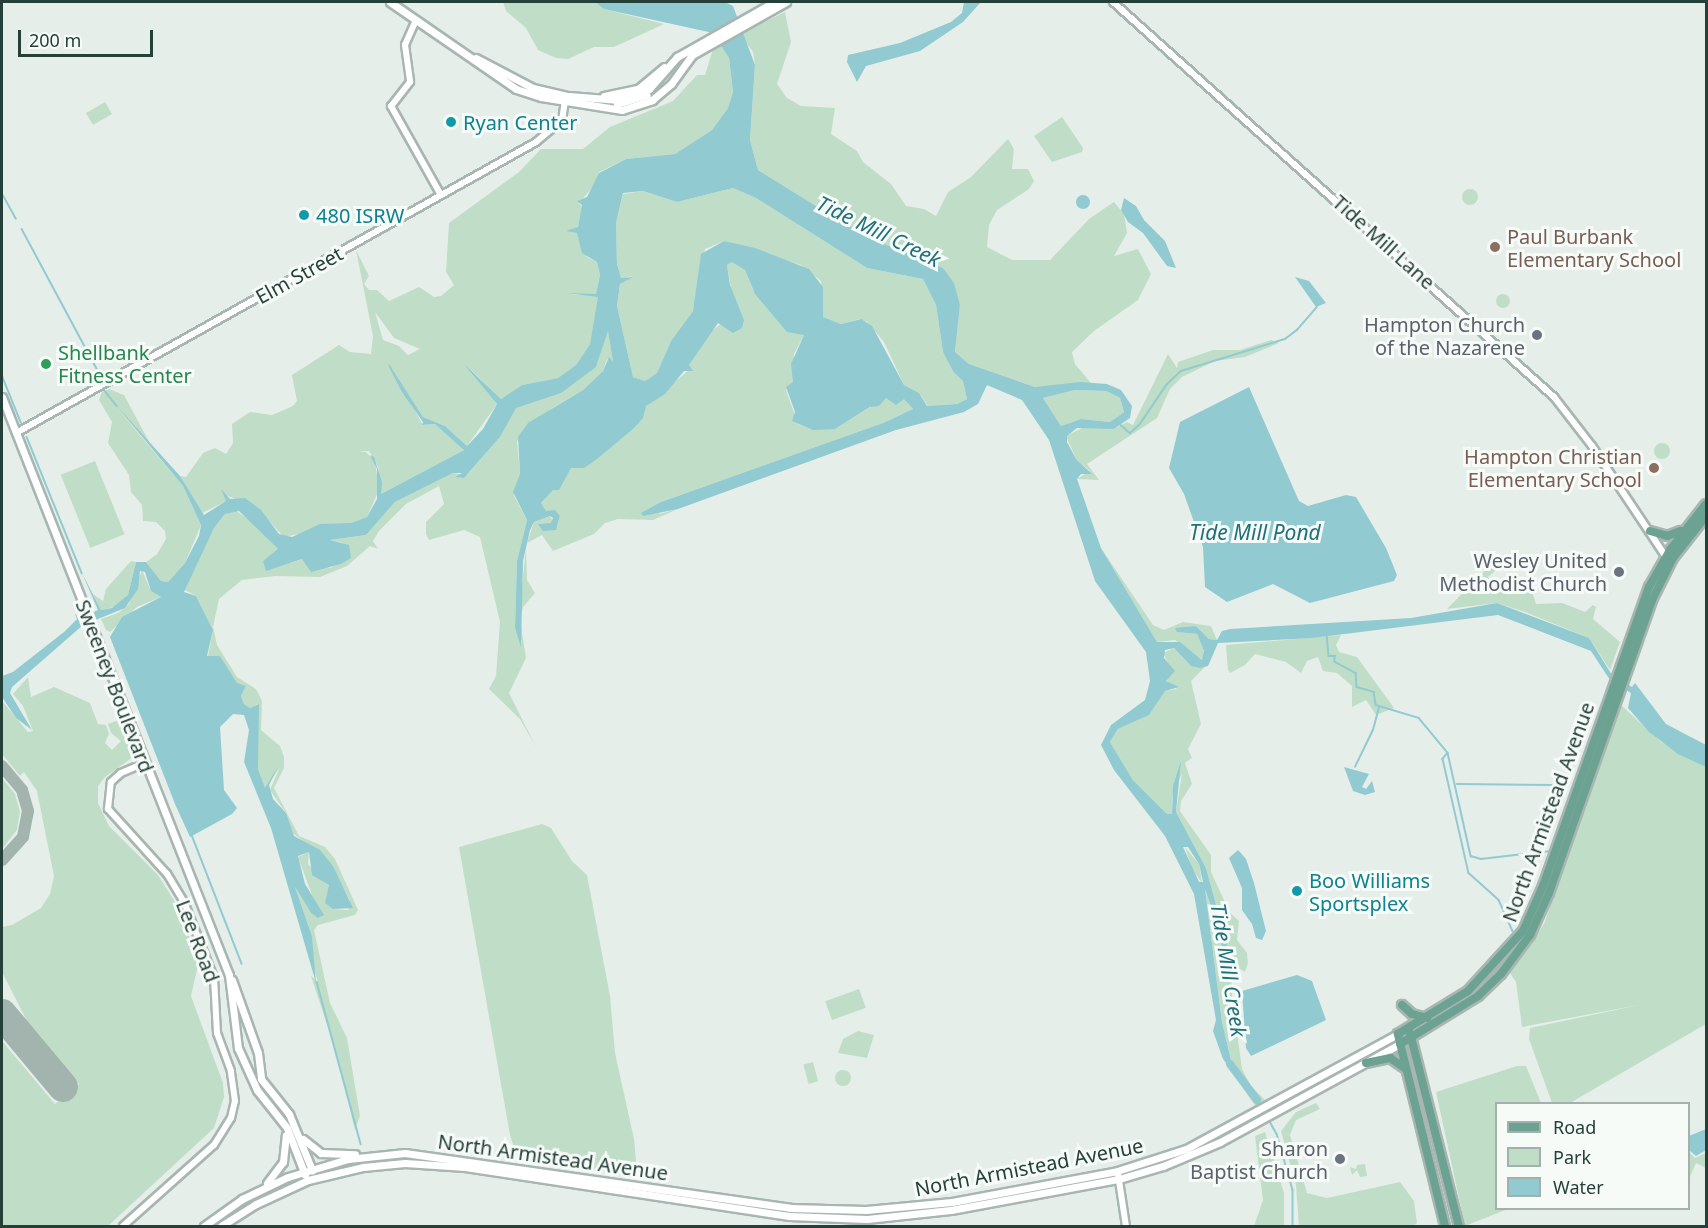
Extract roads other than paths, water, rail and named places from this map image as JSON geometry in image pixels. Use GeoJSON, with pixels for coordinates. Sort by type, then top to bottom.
{"type":"FeatureCollection","features":[{"type":"Feature","properties":{"kind":"main road"},"geometry":{"type":"LineString","coordinates":[[390,2],[516,89],[617,110],[638,107],[665,90],[686,61],[710,40]]}},
{"type":"Feature","properties":{"kind":"main road"},"geometry":{"type":"LineString","coordinates":[[750,18],[774,2]]}},
{"type":"Feature","properties":{"kind":"main road"},"geometry":{"type":"LineString","coordinates":[[589,98],[619,100],[641,93],[658,81],[677,57],[686,51],[786,2]]}},
{"type":"Feature","properties":{"kind":"main road"},"geometry":{"type":"LineString","coordinates":[[453,45],[523,84],[616,104],[643,97],[662,83],[686,51]]}},
{"type":"Feature","properties":{"kind":"main road","name":"Sweeney Boulevard"},"geometry":{"type":"LineString","coordinates":[[2,397],[144,763],[229,975],[237,989],[258,1053],[261,1079],[289,1114],[311,1169],[318,1177]]}},
{"type":"Feature","properties":{"kind":"main road","name":"North Armistead Avenue"},"geometry":{"type":"LineString","coordinates":[[1620,677],[1639,610],[1666,555],[1684,529],[1707,504]]}},
{"type":"Feature","properties":{"kind":"main road","name":"North Armistead Avenue"},"geometry":{"type":"LineString","coordinates":[[1273,1109],[1427,1018],[1480,981],[1512,947],[1528,922],[1647,611],[1670,564],[1707,516]]}},
{"type":"Feature","properties":{"kind":"main road"},"geometry":{"type":"LineString","coordinates":[[1650,531],[1667,537],[1684,529]]}},
{"type":"Feature","properties":{"kind":"main road","name":"North Armistead Avenue"},"geometry":{"type":"LineString","coordinates":[[220,1227],[262,1201],[308,1180],[333,1173],[387,1164],[446,1165],[778,1215],[842,1219],[916,1215],[1119,1179],[1188,1156],[1438,1023],[1466,1006],[1501,974],[1536,925],[1616,688]]}},
{"type":"Feature","properties":{"kind":"main road","name":"Sweeney Boulevard"},"geometry":{"type":"LineString","coordinates":[[229,975],[235,1002],[235,1041],[257,1090],[281,1118],[308,1180]]}},
{"type":"Feature","properties":{"kind":"main road"},"geometry":{"type":"LineString","coordinates":[[1402,1005],[1412,1014],[1427,1018]]}},
{"type":"Feature","properties":{"kind":"main road"},"geometry":{"type":"LineString","coordinates":[[1438,1023],[1421,1036],[1418,1046],[1459,1227]]}},
{"type":"Feature","properties":{"kind":"main road"},"geometry":{"type":"LineString","coordinates":[[1408,1029],[1433,1114]]}},
{"type":"Feature","properties":{"kind":"main road"},"geometry":{"type":"LineString","coordinates":[[1398,1034],[1445,1227]]}},
{"type":"Feature","properties":{"kind":"main road"},"geometry":{"type":"LineString","coordinates":[[1366,1063],[1394,1059],[1409,1074]]}},
{"type":"Feature","properties":{"kind":"main road","name":"North Armistead Avenue"},"geometry":{"type":"LineString","coordinates":[[204,1227],[257,1191],[311,1169],[348,1159],[370,1156],[444,1156],[779,1206],[842,1211],[946,1202],[1117,1171],[1196,1145],[1262,1115]]}},
{"type":"Feature","properties":{"kind":"main road"},"geometry":{"type":"LineString","coordinates":[[257,1191],[283,1162],[286,1135],[281,1118]]}},
{"type":"Feature","properties":{"kind":"main road"},"geometry":{"type":"LineString","coordinates":[[298,1133],[321,1153],[370,1156]]}},
{"type":"Feature","properties":{"kind":"main road"},"geometry":{"type":"LineString","coordinates":[[333,1173],[346,1165],[348,1159]]}},
{"type":"Feature","properties":{"kind":"street","name":"Tide Mill Lane"},"geometry":{"type":"LineString","coordinates":[[1113,2],[1554,397],[1650,531],[1670,564]]}},
{"type":"Feature","properties":{"kind":"street"},"geometry":{"type":"LineString","coordinates":[[416,20],[405,45],[410,82],[391,106],[441,195]]}},
{"type":"Feature","properties":{"kind":"street","name":"Elm Street"},"geometry":{"type":"LineString","coordinates":[[16,433],[553,130],[562,120],[565,101]]}},
{"type":"Feature","properties":{"kind":"street","name":"Lee Road"},"geometry":{"type":"LineString","coordinates":[[123,1227],[214,1145],[231,1118],[235,1101],[231,1071],[216,1027],[214,978],[184,902],[167,874],[108,809],[107,795],[111,782],[121,773],[144,763]]}},
{"type":"Feature","properties":{"kind":"street"},"geometry":{"type":"LineString","coordinates":[[1117,1171],[1126,1227]]}},
{"type":"Feature","properties":{"kind":"water"},"geometry":{"type":"Polygon","coordinates":[[[595,2],[725,2],[733,6],[755,65],[750,140],[758,170],[850,227],[860,224],[865,236],[943,268],[954,283],[960,305],[955,352],[969,364],[1035,387],[1080,382],[1107,384],[1121,390],[1132,406],[1130,418],[1114,429],[1077,428],[1067,436],[1067,442],[1076,459],[1092,474],[1081,474],[1077,479],[1101,548],[1157,642],[1180,642],[1202,660],[1204,651],[1197,634],[1177,632],[1175,628],[1196,626],[1209,639],[1217,640],[1222,631],[1230,629],[1411,618],[1497,603],[1589,638],[1612,675],[1632,687],[1635,683],[1666,724],[1706,745],[1706,767],[1678,754],[1649,732],[1628,708],[1631,693],[1610,680],[1591,651],[1498,615],[1312,638],[1218,643],[1208,666],[1200,668],[1191,666],[1174,648],[1165,650],[1164,658],[1175,671],[1166,681],[1179,687],[1165,691],[1149,715],[1118,729],[1110,742],[1133,780],[1167,814],[1172,814],[1173,786],[1181,761],[1176,812],[1206,868],[1227,945],[1229,986],[1219,929],[1205,889],[1222,1022],[1234,1073],[1223,1059],[1213,1031],[1216,1020],[1194,894],[1165,836],[1114,770],[1101,745],[1111,725],[1145,700],[1150,681],[1146,652],[1095,581],[1049,440],[1022,400],[987,385],[978,404],[964,412],[896,430],[678,509],[643,516],[641,513],[661,502],[883,423],[913,409],[904,399],[896,405],[886,398],[879,406],[870,407],[835,429],[813,430],[792,421],[795,412],[786,387],[793,382],[791,364],[804,335],[787,332],[755,294],[745,270],[732,262],[727,265],[730,285],[744,320],[742,328],[733,333],[718,323],[689,365],[693,371],[684,371],[665,394],[646,406],[643,418],[633,429],[597,459],[584,468],[571,468],[559,490],[553,490],[541,503],[546,511],[555,510],[560,516],[556,530],[543,531],[538,524],[551,523],[553,518],[550,516],[534,522],[530,530],[523,561],[521,647],[515,628],[517,561],[527,520],[513,492],[520,474],[518,437],[528,423],[583,390],[603,371],[609,357],[613,362],[608,331],[596,367],[561,393],[516,408],[500,437],[464,478],[455,477],[462,473],[453,473],[395,502],[366,535],[330,540],[349,545],[351,558],[341,564],[311,572],[302,559],[266,571],[263,561],[278,549],[239,511],[225,514],[214,528],[184,592],[196,596],[213,630],[207,656],[220,656],[237,683],[246,686],[241,696],[244,704],[250,708],[259,704],[258,769],[265,788],[279,765],[269,785],[273,799],[286,813],[294,836],[320,850],[333,866],[353,908],[333,909],[325,903],[329,885],[312,875],[309,852],[298,856],[305,884],[324,915],[318,918],[311,913],[295,887],[312,936],[316,983],[271,828],[244,762],[249,730],[244,715],[233,714],[220,727],[224,790],[237,808],[232,814],[190,837],[175,804],[110,637],[122,617],[161,597],[151,591],[145,572],[140,571],[138,589],[125,608],[83,625],[12,687],[10,693],[32,730],[16,718],[2,697],[2,676],[13,672],[64,632],[77,619],[75,614],[81,618],[98,610],[82,573],[101,610],[112,608],[128,595],[136,562],[146,562],[161,581],[168,582],[185,563],[199,536],[201,525],[183,486],[116,405],[180,476],[204,515],[226,501],[221,489],[230,499],[245,498],[261,510],[279,534],[292,537],[320,524],[351,523],[367,517],[377,499],[377,469],[370,455],[374,457],[382,482],[381,494],[464,450],[435,424],[422,425],[423,422],[402,392],[389,364],[423,417],[445,426],[467,446],[483,429],[497,404],[464,364],[501,399],[522,385],[558,378],[576,365],[590,344],[598,297],[567,293],[596,294],[600,275],[597,262],[582,253],[577,233],[566,231],[578,227],[582,205],[577,201],[587,197],[599,173],[626,159],[675,154],[712,130],[728,108],[733,92],[729,58],[713,33],[604,9],[595,2]],[[733,188],[677,202],[643,191],[623,193],[616,223],[617,264],[621,278],[633,277],[620,284],[617,306],[633,377],[645,381],[657,373],[671,341],[693,311],[701,254],[724,241],[755,248],[809,269],[823,287],[823,317],[841,324],[861,319],[872,326],[904,385],[919,393],[927,406],[957,404],[967,399],[963,381],[953,371],[943,352],[936,305],[923,279],[867,268],[756,198],[733,188]],[[1075,390],[1043,398],[1061,426],[1081,419],[1110,422],[1124,412],[1120,398],[1106,391],[1075,390]],[[1183,847],[1199,882],[1203,882],[1199,864],[1188,847],[1183,847]]]}},
{"type":"Feature","properties":{"kind":"water"},"geometry":{"type":"Polygon","coordinates":[[[964,2],[981,2],[963,22],[920,51],[866,66],[857,82],[847,62],[848,55],[900,43],[951,22],[962,13],[964,2]]]}},
{"type":"Feature","properties":{"kind":"water"},"geometry":{"type":"Polygon","coordinates":[[[1083,195],[1088,197],[1090,202],[1088,207],[1083,209],[1078,207],[1076,202],[1078,197],[1083,195]]]}},
{"type":"Feature","properties":{"kind":"water"},"geometry":{"type":"Polygon","coordinates":[[[1124,198],[1136,206],[1144,220],[1165,241],[1176,268],[1167,266],[1143,233],[1128,222],[1121,210],[1124,198]]]}},
{"type":"Feature","properties":{"kind":"water"},"geometry":{"type":"Polygon","coordinates":[[[1295,277],[1309,281],[1326,303],[1316,307],[1295,277]]]}},
{"type":"Feature","properties":{"kind":"water","name":"Tide Mill Pond"},"geometry":{"type":"Polygon","coordinates":[[[1249,387],[1299,501],[1308,506],[1346,495],[1356,497],[1386,548],[1397,575],[1394,581],[1310,603],[1273,584],[1227,602],[1205,587],[1203,547],[1184,494],[1169,468],[1180,422],[1249,387]]]}},
{"type":"Feature","properties":{"kind":"water"},"geometry":{"type":"Polygon","coordinates":[[[1344,767],[1369,774],[1362,787],[1366,789],[1372,781],[1375,792],[1365,795],[1353,791],[1344,767]]]}},
{"type":"Feature","properties":{"kind":"water"},"geometry":{"type":"Polygon","coordinates":[[[1238,850],[1246,859],[1254,883],[1266,931],[1262,940],[1256,938],[1252,924],[1242,910],[1242,888],[1229,858],[1238,850]]]}},
{"type":"Feature","properties":{"kind":"water"},"geometry":{"type":"Polygon","coordinates":[[[1297,975],[1312,981],[1326,1020],[1251,1056],[1246,1048],[1242,991],[1297,975]]]}},
{"type":"Feature","properties":{"kind":"water"},"geometry":{"type":"Polygon","coordinates":[[[1706,1129],[1706,1150],[1696,1156],[1690,1151],[1690,1136],[1706,1129]]]}},
{"type":"Feature","properties":{"kind":"waterway"},"geometry":{"type":"LineString","coordinates":[[2,193],[16,218]]}},
{"type":"Feature","properties":{"kind":"waterway"},"geometry":{"type":"LineString","coordinates":[[22,229],[103,380]]}},
{"type":"Feature","properties":{"kind":"waterway"},"geometry":{"type":"LineString","coordinates":[[1121,425],[1130,433],[1140,424],[1167,384],[1181,371],[1285,339],[1297,330],[1317,307]]}},
{"type":"Feature","properties":{"kind":"waterway"},"geometry":{"type":"LineString","coordinates":[[2,375],[21,422]]}},
{"type":"Feature","properties":{"kind":"waterway"},"geometry":{"type":"LineString","coordinates":[[105,391],[117,406]]}},
{"type":"Feature","properties":{"kind":"waterway"},"geometry":{"type":"LineString","coordinates":[[27,437],[82,573]]}},
{"type":"Feature","properties":{"kind":"waterway"},"geometry":{"type":"LineString","coordinates":[[1327,634],[1329,656],[1335,656],[1335,662],[1356,673],[1357,687],[1374,692],[1376,705],[1419,718],[1448,753],[1471,856],[1481,859],[1551,851]]}},
{"type":"Feature","properties":{"kind":"waterway"},"geometry":{"type":"LineString","coordinates":[[1355,767],[1373,730],[1379,707]]}},
{"type":"Feature","properties":{"kind":"waterway"},"geometry":{"type":"LineString","coordinates":[[1448,753],[1443,759],[1469,873],[1499,900],[1513,931]]}},
{"type":"Feature","properties":{"kind":"waterway"},"geometry":{"type":"LineString","coordinates":[[1457,784],[1552,785]]}},
{"type":"Feature","properties":{"kind":"waterway"},"geometry":{"type":"LineString","coordinates":[[192,835],[242,964]]}},
{"type":"Feature","properties":{"kind":"waterway"},"geometry":{"type":"LineString","coordinates":[[317,982],[361,1144]]}},
{"type":"Feature","properties":{"kind":"waterway","name":"Tide Mill Creek"},"geometry":{"type":"LineString","coordinates":[[1230,1064],[1257,1100]]}},
{"type":"Feature","properties":{"kind":"waterway","name":"Tide Mill Creek"},"geometry":{"type":"LineString","coordinates":[[1257,1100],[1261,1106]]}},
{"type":"Feature","properties":{"kind":"waterway","name":"Tide Mill Creek"},"geometry":{"type":"LineString","coordinates":[[1268,1118],[1277,1134],[1293,1190],[1293,1226]]}},
{"type":"Feature","properties":{"kind":"place","name":"Ryan Center"},"geometry":{"type":"Point","coordinates":[451,122]}},
{"type":"Feature","properties":{"kind":"place","name":"480 ISRW"},"geometry":{"type":"Point","coordinates":[304,215]}},
{"type":"Feature","properties":{"kind":"place","name":"Paul Burbank Elementary School"},"geometry":{"type":"Point","coordinates":[1495,247]}},
{"type":"Feature","properties":{"kind":"place","name":"Hampton Church of the Nazarene"},"geometry":{"type":"Point","coordinates":[1537,335]}},
{"type":"Feature","properties":{"kind":"place","name":"Shellbank Fitness Center"},"geometry":{"type":"Point","coordinates":[46,364]}},
{"type":"Feature","properties":{"kind":"place","name":"Hampton Christian Elementary School"},"geometry":{"type":"Point","coordinates":[1654,468]}},
{"type":"Feature","properties":{"kind":"place","name":"Wesley United Methodist Church"},"geometry":{"type":"Point","coordinates":[1619,572]}},
{"type":"Feature","properties":{"kind":"place","name":"Boo Williams Sportsplex"},"geometry":{"type":"Point","coordinates":[1297,891]}},
{"type":"Feature","properties":{"kind":"place","name":"Sharon Baptist Church"},"geometry":{"type":"Point","coordinates":[1340,1159]}}]}
